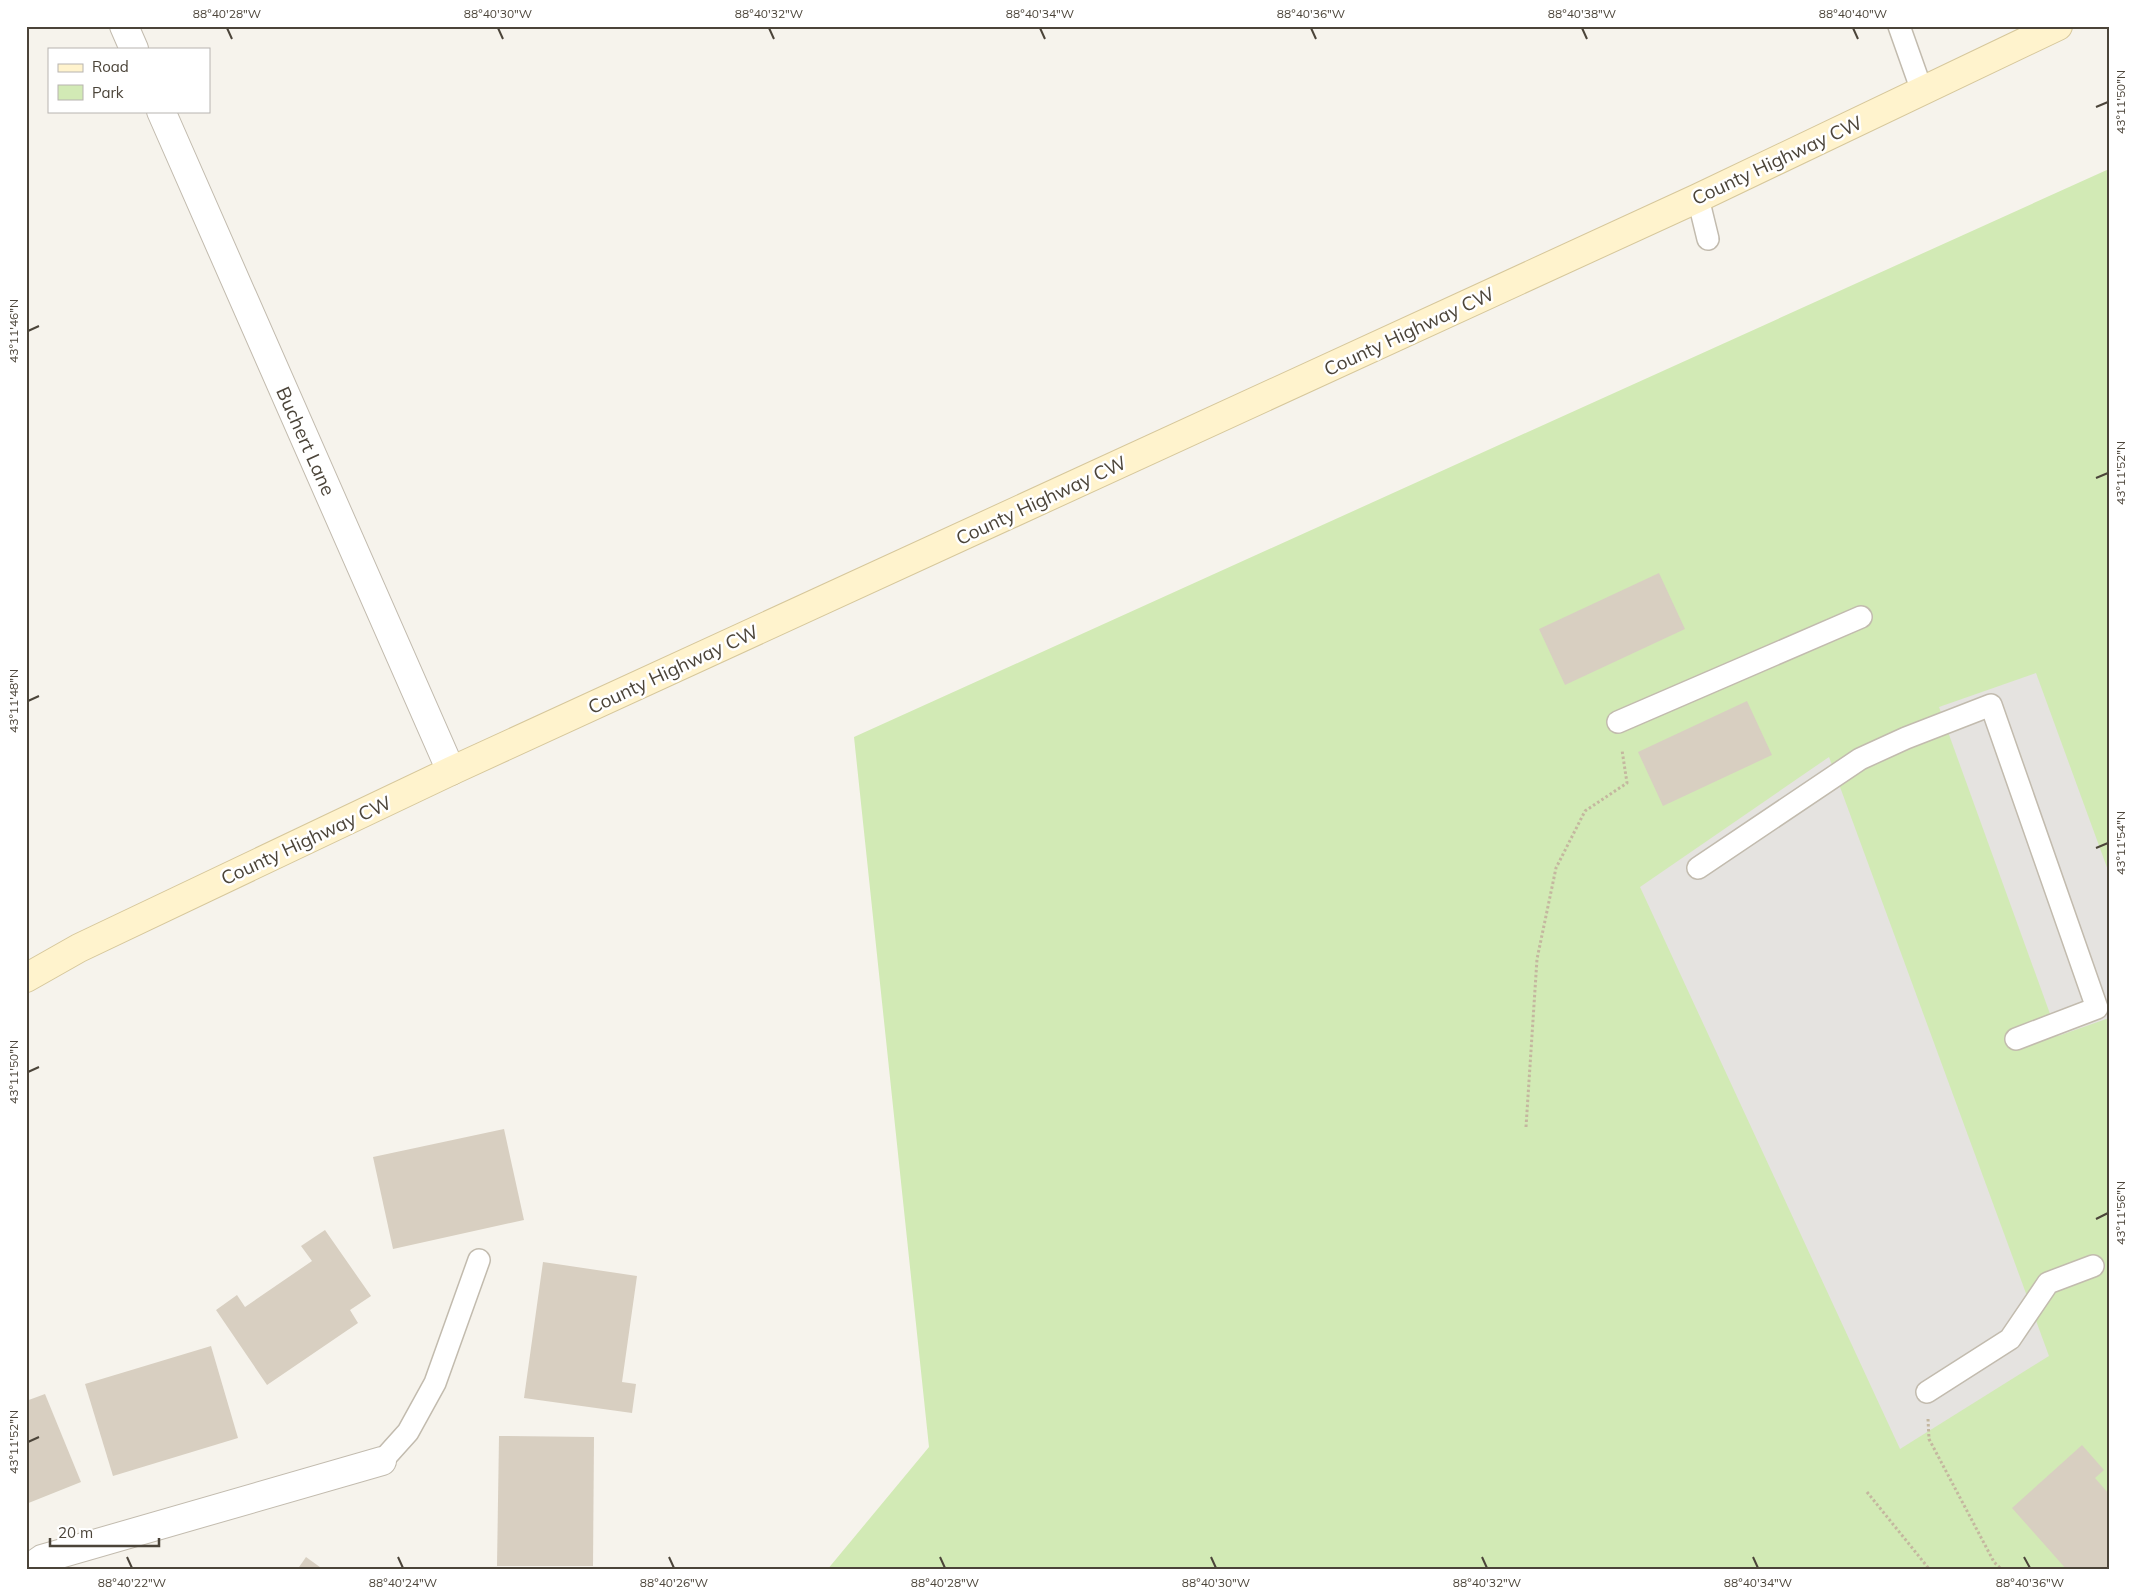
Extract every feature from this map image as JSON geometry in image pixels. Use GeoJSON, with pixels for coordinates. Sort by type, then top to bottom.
{"type":"FeatureCollection","features":[{"type":"Feature","properties":{"kind":"street"},"geometry":{"type":"LineString","coordinates":[[124,26],[134,48]]}},
{"type":"Feature","properties":{"kind":"street","name":"County Highway CW"},"geometry":{"type":"LineString","coordinates":[[26,978],[80,948],[451,771],[1698,198],[2058,26]]}},
{"type":"Feature","properties":{"kind":"street","name":"Buchert Lane"},"geometry":{"type":"LineString","coordinates":[[161,112],[451,771]]}},
{"type":"Feature","properties":{"kind":"street"},"geometry":{"type":"LineString","coordinates":[[26,1570],[42,1559],[382,1461]]}},
{"type":"Feature","properties":{"kind":"lane"},"geometry":{"type":"LineString","coordinates":[[1899,26],[1922,91]]}},
{"type":"Feature","properties":{"kind":"lane"},"geometry":{"type":"LineString","coordinates":[[1698,198],[1708,239]]}},
{"type":"Feature","properties":{"kind":"lane"},"geometry":{"type":"LineString","coordinates":[[1618,722],[1861,617]]}},
{"type":"Feature","properties":{"kind":"lane"},"geometry":{"type":"LineString","coordinates":[[1698,868],[1860,759],[1906,738],[1991,705],[2097,1008],[2016,1039]]}},
{"type":"Feature","properties":{"kind":"lane"},"geometry":{"type":"LineString","coordinates":[[382,1461],[408,1432],[435,1383],[479,1260]]}},
{"type":"Feature","properties":{"kind":"lane"},"geometry":{"type":"LineString","coordinates":[[1927,1392],[2010,1339],[2048,1284],[2093,1266]]}},
{"type":"Feature","properties":{"kind":"path"},"geometry":{"type":"LineString","coordinates":[[1526,1127],[1538,958],[1556,868],[1585,811],[1627,783],[1618,722]]}},
{"type":"Feature","properties":{"kind":"path"},"geometry":{"type":"LineString","coordinates":[[1927,1392],[1929,1439],[1994,1562],[2002,1570]]}},
{"type":"Feature","properties":{"kind":"path"},"geometry":{"type":"LineString","coordinates":[[1868,1492],[1930,1570]]}},
{"type":"Feature","properties":{"kind":"green space"},"geometry":{"type":"Polygon","coordinates":[[[2109,169],[2109,1570],[827,1570],[929,1447],[854,737],[2109,169]]]}},
{"type":"Feature","properties":{"kind":"shaded area"},"geometry":{"type":"Polygon","coordinates":[[[2036,673],[2109,873],[2109,1018],[2058,1036],[1939,707],[2036,673]]]}},
{"type":"Feature","properties":{"kind":"shaded area"},"geometry":{"type":"Polygon","coordinates":[[[1829,757],[2049,1356],[1900,1449],[1640,887],[1829,757]]]}},
{"type":"Feature","properties":{"kind":"building"},"geometry":{"type":"Polygon","coordinates":[[[1659,573],[1685,629],[1565,685],[1539,629],[1659,573]]]}},
{"type":"Feature","properties":{"kind":"building"},"geometry":{"type":"Polygon","coordinates":[[[1747,701],[1772,755],[1663,806],[1638,752],[1747,701]]]}},
{"type":"Feature","properties":{"kind":"building"},"geometry":{"type":"Polygon","coordinates":[[[504,1129],[524,1220],[393,1249],[373,1157],[504,1129]]]}},
{"type":"Feature","properties":{"kind":"building"},"geometry":{"type":"Polygon","coordinates":[[[325,1230],[371,1296],[350,1310],[358,1323],[267,1385],[216,1310],[237,1295],[245,1307],[312,1261],[301,1246],[325,1230]]]}},
{"type":"Feature","properties":{"kind":"building"},"geometry":{"type":"Polygon","coordinates":[[[543,1262],[637,1276],[622,1382],[636,1384],[632,1413],[524,1398],[543,1262]]]}},
{"type":"Feature","properties":{"kind":"building"},"geometry":{"type":"Polygon","coordinates":[[[211,1346],[238,1438],[113,1476],[85,1384],[211,1346]]]}},
{"type":"Feature","properties":{"kind":"building"},"geometry":{"type":"Polygon","coordinates":[[[45,1394],[81,1482],[26,1504],[26,1401],[45,1394]]]}},
{"type":"Feature","properties":{"kind":"building"},"geometry":{"type":"Polygon","coordinates":[[[499,1436],[594,1437],[593,1566],[497,1566],[499,1436]]]}},
{"type":"Feature","properties":{"kind":"building"},"geometry":{"type":"Polygon","coordinates":[[[2082,1445],[2104,1470],[2095,1478],[2109,1494],[2109,1570],[2067,1570],[2012,1508],[2082,1445]]]}},
{"type":"Feature","properties":{"kind":"building"},"geometry":{"type":"Polygon","coordinates":[[[306,1557],[324,1570],[297,1570],[306,1557]]]}}]}
